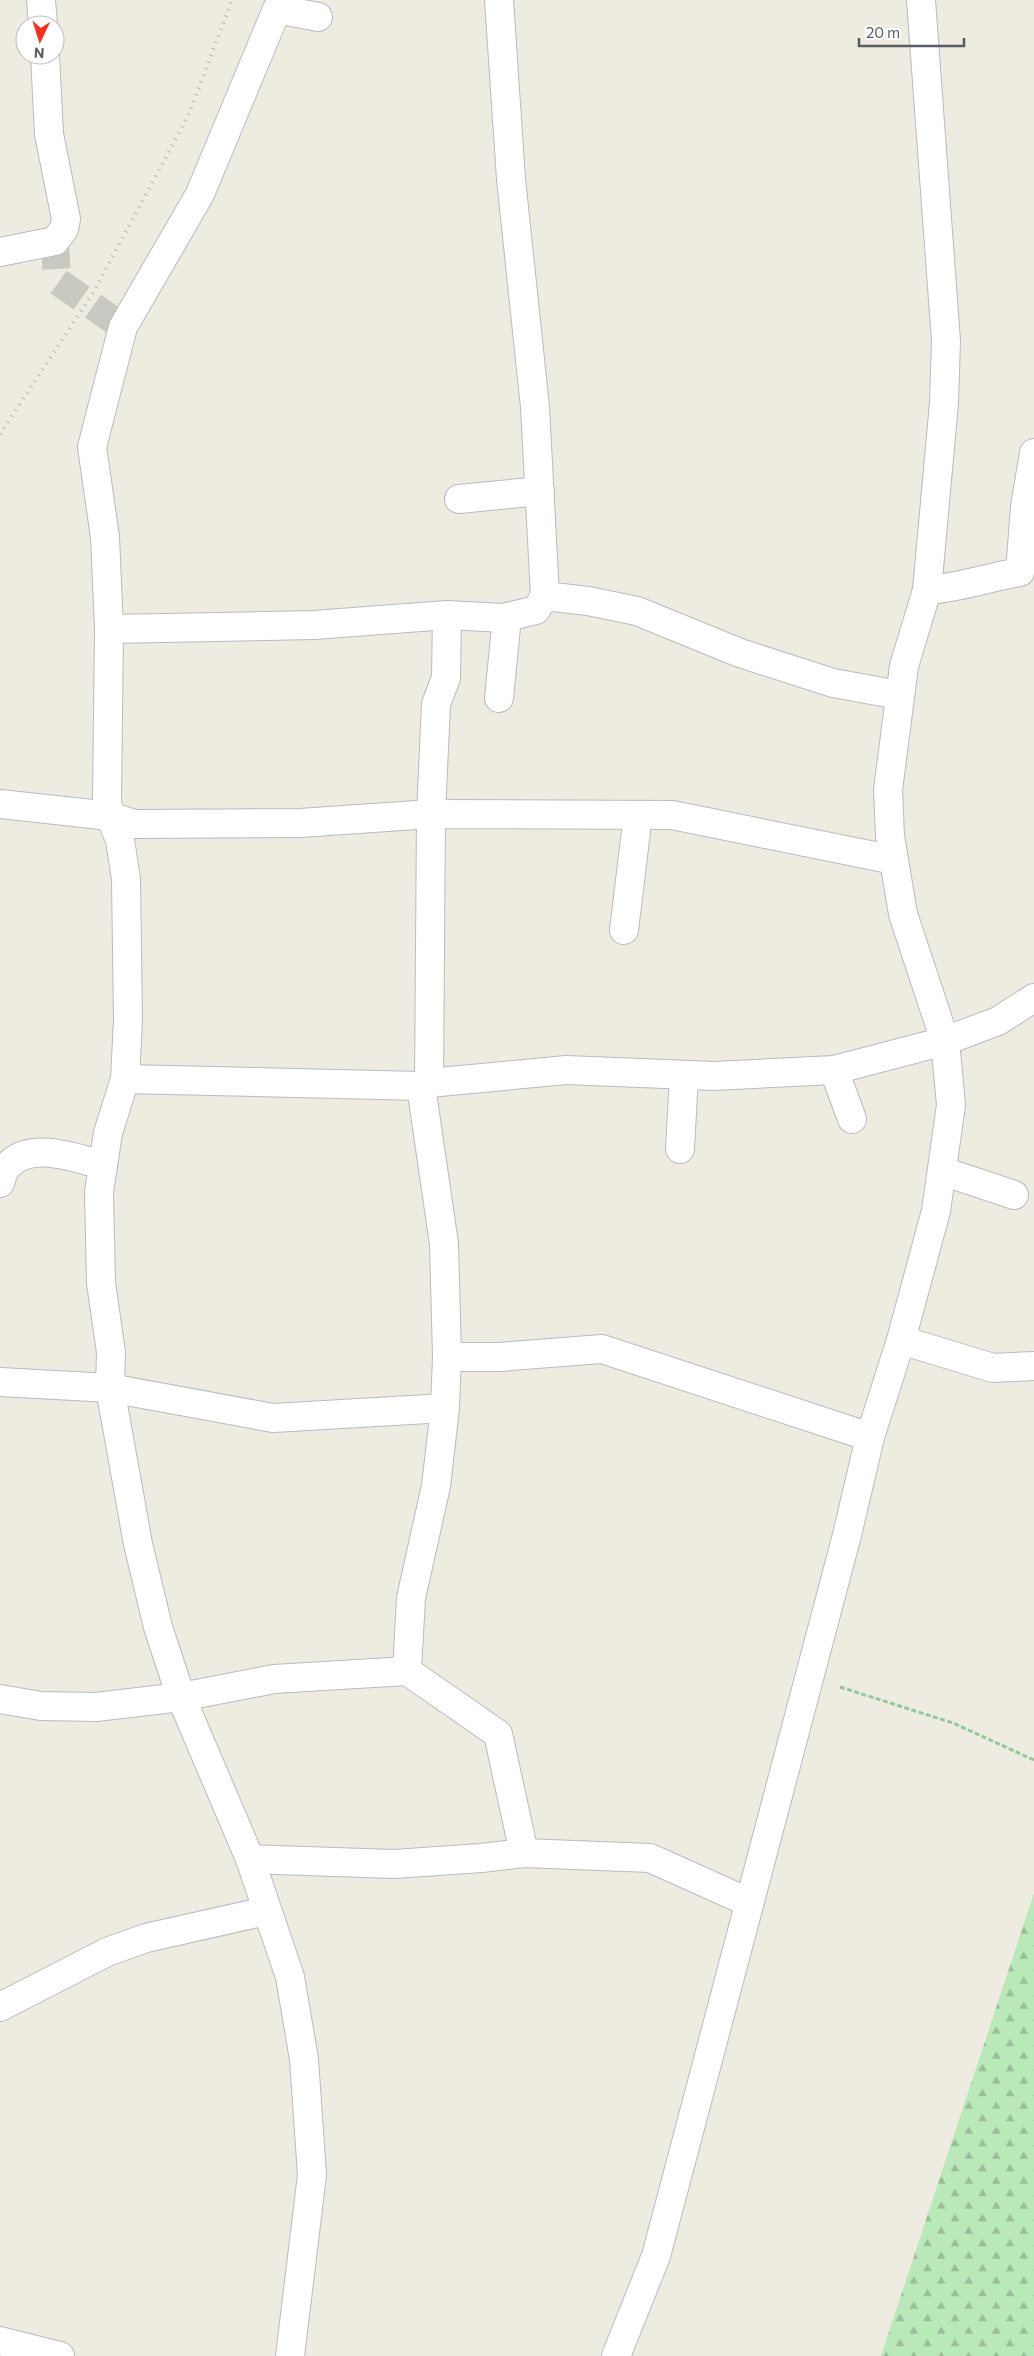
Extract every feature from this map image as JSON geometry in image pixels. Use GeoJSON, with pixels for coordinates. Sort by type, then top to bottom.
{"type":"FeatureCollection","features":[{"type":"Feature","properties":{"kind":"street"},"geometry":{"type":"LineString","coordinates":[[41,0],[42,15]]}},
{"type":"Feature","properties":{"kind":"street"},"geometry":{"type":"LineString","coordinates":[[109,629],[314,625],[447,615],[504,618],[536,610],[545,596],[535,407],[511,179],[499,0]]}},
{"type":"Feature","properties":{"kind":"street"},"geometry":{"type":"LineString","coordinates":[[616,2356],[656,2256],[748,1902],[847,1535],[870,1437],[901,1340],[936,1211],[951,1105],[945,1041],[903,914],[890,836],[888,790],[904,666],[927,590],[944,403],[946,341],[921,0]]}},
{"type":"Feature","properties":{"kind":"street"},"geometry":{"type":"LineString","coordinates":[[290,2356],[312,2175],[304,2059],[290,1976],[266,1911],[250,1859],[181,1697],[158,1627],[138,1544],[110,1388],[111,1352],[100,1283],[99,1192],[108,1133],[125,1079],[128,1020],[126,880],[120,840],[110,816],[107,800],[106,757],[109,629],[105,537],[92,447],[123,327],[200,194],[277,9],[318,18]]}},
{"type":"Feature","properties":{"kind":"street"},"geometry":{"type":"LineString","coordinates":[[0,252],[55,241],[66,220],[49,134],[45,65]]}},
{"type":"Feature","properties":{"kind":"street"},"geometry":{"type":"LineString","coordinates":[[927,590],[948,589],[986,578],[1027,572],[1025,507],[1034,453]]}},
{"type":"Feature","properties":{"kind":"street"},"geometry":{"type":"LineString","coordinates":[[459,499],[540,491]]}},
{"type":"Feature","properties":{"kind":"street"},"geometry":{"type":"LineString","coordinates":[[545,596],[588,600],[637,611],[740,653],[833,683],[899,695]]}},
{"type":"Feature","properties":{"kind":"street"},"geometry":{"type":"LineString","coordinates":[[407,1671],[411,1598],[436,1486],[445,1408],[447,1357],[444,1244],[425,1085],[431,814],[436,704],[446,678],[447,615]]}},
{"type":"Feature","properties":{"kind":"street"},"geometry":{"type":"LineString","coordinates":[[499,698],[506,628],[504,618]]}},
{"type":"Feature","properties":{"kind":"street"},"geometry":{"type":"LineString","coordinates":[[0,804],[110,816],[134,824],[300,823],[431,814],[672,816],[894,860]]}},
{"type":"Feature","properties":{"kind":"street"},"geometry":{"type":"LineString","coordinates":[[624,930],[638,815]]}},
{"type":"Feature","properties":{"kind":"street"},"geometry":{"type":"LineString","coordinates":[[125,1079],[425,1085],[566,1070],[684,1076],[834,1070],[945,1041],[998,1021],[1034,998]]}},
{"type":"Feature","properties":{"kind":"street"},"geometry":{"type":"LineString","coordinates":[[834,1070],[852,1119]]}},
{"type":"Feature","properties":{"kind":"street"},"geometry":{"type":"LineString","coordinates":[[680,1149],[684,1076]]}},
{"type":"Feature","properties":{"kind":"street"},"geometry":{"type":"LineString","coordinates":[[0,1183],[5,1168],[15,1160],[33,1153],[57,1154],[103,1165]]}},
{"type":"Feature","properties":{"kind":"street"},"geometry":{"type":"LineString","coordinates":[[942,1171],[1014,1195]]}},
{"type":"Feature","properties":{"kind":"street"},"geometry":{"type":"LineString","coordinates":[[901,1340],[993,1368],[1034,1366]]}},
{"type":"Feature","properties":{"kind":"street"},"geometry":{"type":"LineString","coordinates":[[447,1357],[499,1357],[602,1349],[870,1437]]}},
{"type":"Feature","properties":{"kind":"street"},"geometry":{"type":"LineString","coordinates":[[0,1382],[110,1388],[273,1418],[445,1408]]}},
{"type":"Feature","properties":{"kind":"street"},"geometry":{"type":"LineString","coordinates":[[0,1699],[41,1706],[96,1707],[181,1697],[274,1679],[407,1671],[498,1734],[524,1853]]}},
{"type":"Feature","properties":{"kind":"street"},"geometry":{"type":"LineString","coordinates":[[250,1859],[394,1864],[524,1853],[650,1858],[748,1902]]}},
{"type":"Feature","properties":{"kind":"street"},"geometry":{"type":"LineString","coordinates":[[0,2007],[107,1952],[146,1938],[266,1911]]}},
{"type":"Feature","properties":{"kind":"street"},"geometry":{"type":"LineString","coordinates":[[0,2341],[60,2356]]}},
{"type":"Feature","properties":{"kind":"path"},"geometry":{"type":"LineString","coordinates":[[809,1677],[953,1723],[1034,1760]]}},
{"type":"Feature","properties":{"kind":"green space"},"geometry":{"type":"Polygon","coordinates":[[[1034,1893],[1034,2356],[881,2356],[1034,1893]]]}},
{"type":"Feature","properties":{"kind":"tunnel"},"geometry":{"type":"LineString","coordinates":[[55,241],[57,281],[123,327]]}},
{"type":"Feature","properties":{"kind":"railway"},"geometry":{"type":"LineString","coordinates":[[0,434],[93,293],[150,187],[189,114],[232,0]]}}]}
